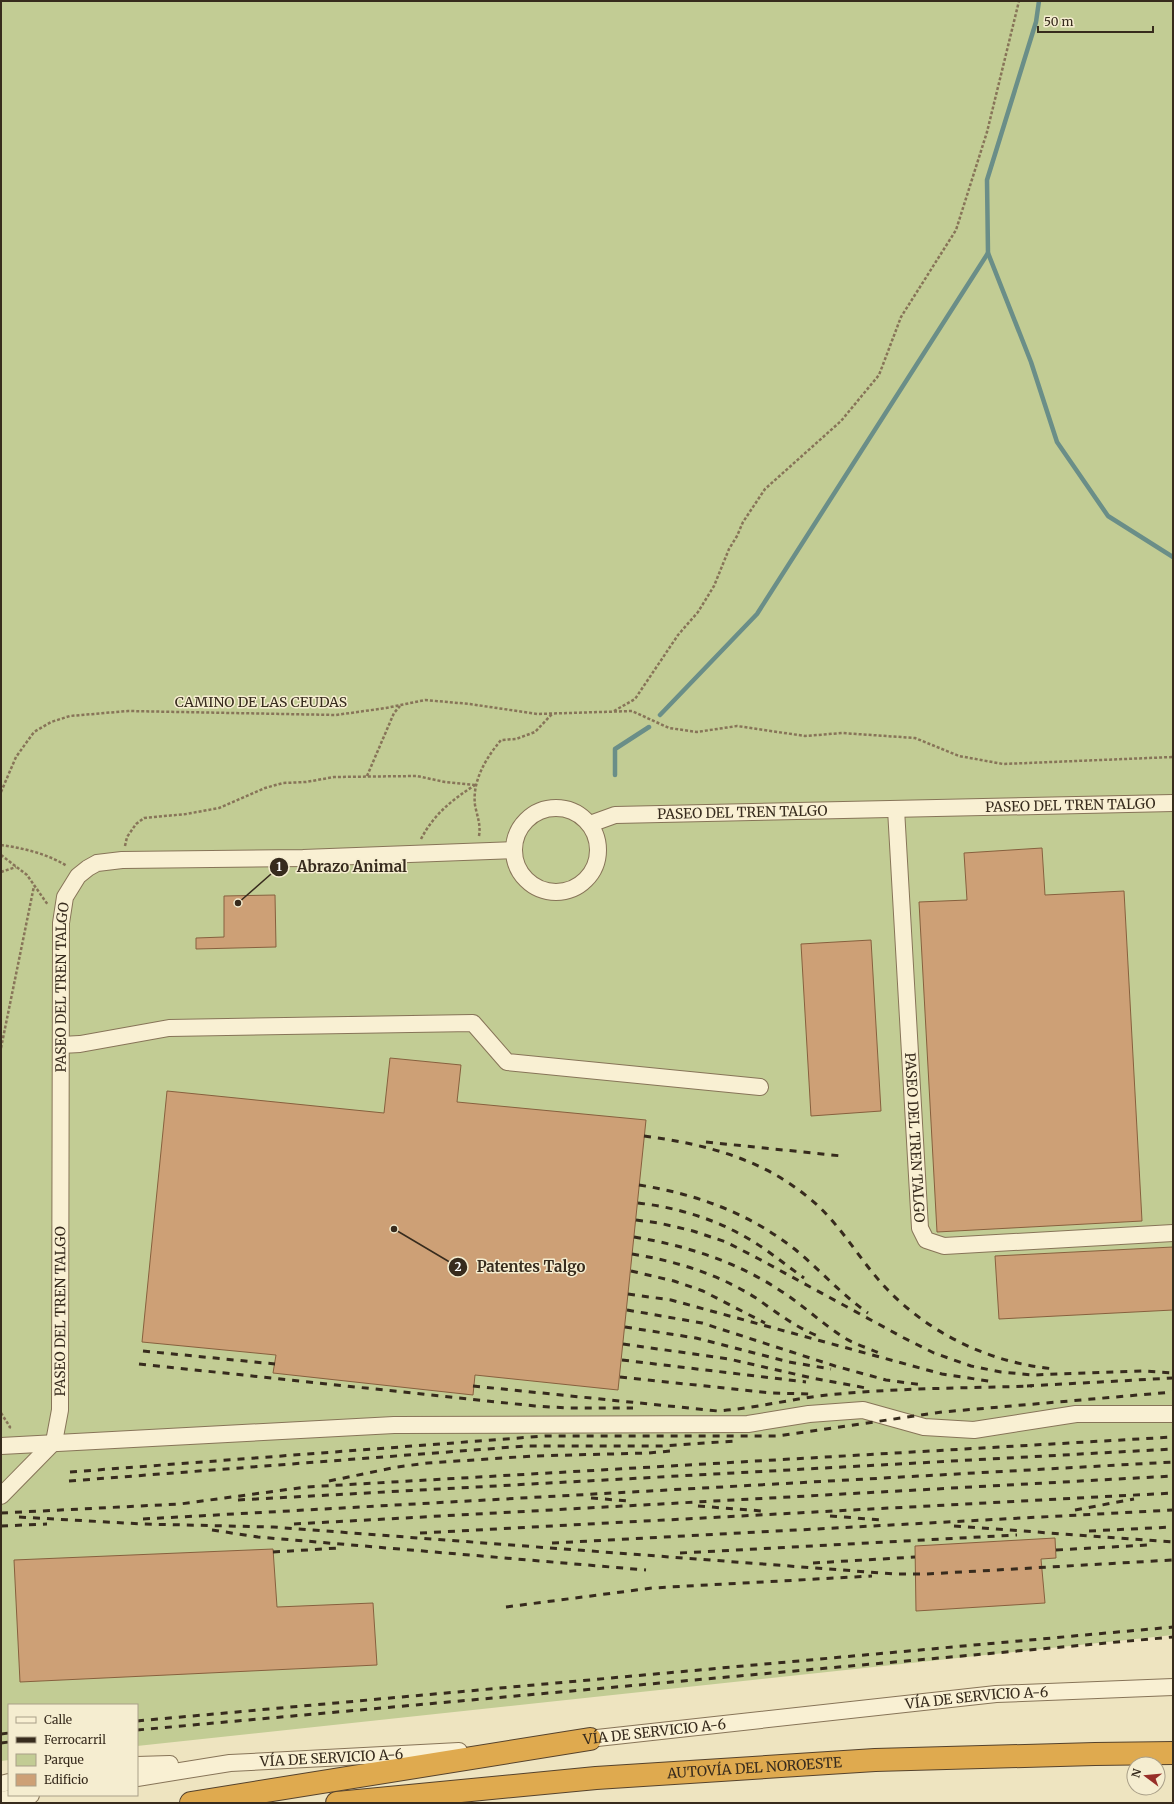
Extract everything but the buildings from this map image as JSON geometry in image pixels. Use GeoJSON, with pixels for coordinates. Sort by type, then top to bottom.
{"type":"FeatureCollection","features":[{"type":"Feature","properties":{"kind":"highway"},"geometry":{"type":"LineString","coordinates":[[191,1803],[590,1739]]}},
{"type":"Feature","properties":{"kind":"highway","name":"AUTOVÍA DEL NOROESTE"},"geometry":{"type":"LineString","coordinates":[[337,1803],[596,1778],[875,1760],[1173,1753]]}},
{"type":"Feature","properties":{"kind":"street","name":"PASEO DEL TREN TALGO"},"geometry":{"type":"LineString","coordinates":[[590,824],[615,815],[1173,803]]}},
{"type":"Feature","properties":{"kind":"street"},"geometry":{"type":"LineString","coordinates":[[556,807],[568,809],[580,815],[590,824],[596,835],[598,848],[597,861],[587,878],[582,883],[571,890],[558,892],[544,890],[532,885],[522,875],[516,863],[514,850],[516,837],[522,825],[531,816],[542,810],[556,807]]}},
{"type":"Feature","properties":{"kind":"street","name":"PASEO DEL TREN TALGO"},"geometry":{"type":"LineString","coordinates":[[896,808],[920,1228],[926,1240],[944,1246],[1173,1233]]}},
{"type":"Feature","properties":{"kind":"street","name":"PASEO DEL TREN TALGO"},"geometry":{"type":"LineString","coordinates":[[54,1442],[60,1410],[62,923],[65,897],[78,876],[97,863],[122,860],[304,858],[514,850]]}},
{"type":"Feature","properties":{"kind":"street"},"geometry":{"type":"LineString","coordinates":[[61,1045],[80,1044],[169,1028],[473,1022],[507,1062],[760,1088]]}},
{"type":"Feature","properties":{"kind":"street"},"geometry":{"type":"LineString","coordinates":[[1,1446],[394,1425],[748,1424],[809,1414],[863,1410],[924,1427],[974,1430],[1076,1414],[1173,1414]]}},
{"type":"Feature","properties":{"kind":"street"},"geometry":{"type":"LineString","coordinates":[[1,1496],[54,1442]]}},
{"type":"Feature","properties":{"kind":"street","name":"VÍA DE SERVICIO A-6"},"geometry":{"type":"LineString","coordinates":[[139,1768],[458,1751],[590,1739],[996,1694],[1173,1687]]}},
{"type":"Feature","properties":{"kind":"street"},"geometry":{"type":"LineString","coordinates":[[1,1800],[24,1796]]}},
{"type":"Feature","properties":{"kind":"path"},"geometry":{"type":"LineString","coordinates":[[612,712],[635,699],[678,635],[698,612],[714,586],[729,548],[737,536],[743,522],[765,489],[841,421],[879,376],[901,317],[956,230],[987,132],[1019,1]]}},
{"type":"Feature","properties":{"kind":"path","name":"CAMINO DE LAS CEUDAS"},"geometry":{"type":"LineString","coordinates":[[1,792],[16,758],[34,732],[51,722],[70,716],[128,711],[336,715],[425,700],[470,704],[537,714],[632,712],[669,728],[697,732],[737,726],[805,736],[842,733],[915,738],[959,756],[1003,764],[1173,757]]}},
{"type":"Feature","properties":{"kind":"path"},"geometry":{"type":"LineString","coordinates":[[367,776],[394,713],[401,705]]}},
{"type":"Feature","properties":{"kind":"path"},"geometry":{"type":"LineString","coordinates":[[476,852],[480,834],[479,820],[475,805],[475,785],[487,759],[501,740],[516,738],[535,732],[552,713]]}},
{"type":"Feature","properties":{"kind":"path"},"geometry":{"type":"LineString","coordinates":[[122,860],[127,837],[136,824],[144,818],[186,814],[219,808],[265,788],[283,782],[306,782],[334,777],[417,776],[445,782],[475,785]]}},
{"type":"Feature","properties":{"kind":"path"},"geometry":{"type":"LineString","coordinates":[[413,854],[426,828],[451,801],[475,785]]}},
{"type":"Feature","properties":{"kind":"path"},"geometry":{"type":"LineString","coordinates":[[1,845],[30,851],[50,858],[66,865],[78,876]]}},
{"type":"Feature","properties":{"kind":"path"},"geometry":{"type":"LineString","coordinates":[[1,855],[27,875],[62,923]]}},
{"type":"Feature","properties":{"kind":"path"},"geometry":{"type":"LineString","coordinates":[[1,872],[16,866]]}},
{"type":"Feature","properties":{"kind":"path"},"geometry":{"type":"LineString","coordinates":[[1,1048],[34,886]]}},
{"type":"Feature","properties":{"kind":"green space"},"geometry":{"type":"Polygon","coordinates":[[[1,1],[1173,1],[1173,1635],[138,1746],[138,1704],[8,1704],[8,1760],[1,1761],[1,1]]]}},
{"type":"Feature","properties":{"kind":"waterway"},"geometry":{"type":"LineString","coordinates":[[660,715],[757,614],[988,253],[987,180],[1036,22],[1039,1]]}},
{"type":"Feature","properties":{"kind":"waterway"},"geometry":{"type":"LineString","coordinates":[[988,253],[1031,362],[1057,442],[1108,516],[1173,557]]}},
{"type":"Feature","properties":{"kind":"waterway"},"geometry":{"type":"LineString","coordinates":[[615,775],[615,749],[649,727]]}},
{"type":"Feature","properties":{"kind":"railway"},"geometry":{"type":"LineString","coordinates":[[644,1136],[688,1143],[731,1155],[752,1163],[791,1184],[809,1198],[830,1218],[875,1276],[902,1304],[921,1319],[963,1344],[985,1353],[1008,1361],[1056,1369]]}},
{"type":"Feature","properties":{"kind":"railway"},"geometry":{"type":"LineString","coordinates":[[706,1142],[842,1156]]}},
{"type":"Feature","properties":{"kind":"railway"},"geometry":{"type":"LineString","coordinates":[[639,1185],[661,1189],[702,1200],[742,1216],[761,1226],[797,1251],[849,1299],[868,1313]]}},
{"type":"Feature","properties":{"kind":"railway"},"geometry":{"type":"LineString","coordinates":[[638,1203],[677,1210],[728,1228],[757,1244],[804,1278]]}},
{"type":"Feature","properties":{"kind":"railway"},"geometry":{"type":"LineString","coordinates":[[636,1220],[659,1223],[693,1231],[726,1242],[904,1338],[934,1353],[971,1366],[1001,1372],[1033,1375],[1143,1371],[1173,1373]]}},
{"type":"Feature","properties":{"kind":"railway"},"geometry":{"type":"LineString","coordinates":[[634,1237],[693,1250],[749,1272],[784,1293],[843,1337],[879,1353]]}},
{"type":"Feature","properties":{"kind":"railway"},"geometry":{"type":"LineString","coordinates":[[632,1254],[665,1260],[712,1275],[756,1298],[794,1324],[818,1336]]}},
{"type":"Feature","properties":{"kind":"railway"},"geometry":{"type":"LineString","coordinates":[[631,1271],[674,1281],[703,1291],[765,1323]]}},
{"type":"Feature","properties":{"kind":"railway"},"geometry":{"type":"LineString","coordinates":[[628,1294],[671,1300],[942,1374],[995,1382]]}},
{"type":"Feature","properties":{"kind":"railway"},"geometry":{"type":"LineString","coordinates":[[627,1310],[702,1323],[835,1366],[886,1380],[923,1385]]}},
{"type":"Feature","properties":{"kind":"railway"},"geometry":{"type":"LineString","coordinates":[[625,1327],[696,1338],[789,1362],[831,1369]]}},
{"type":"Feature","properties":{"kind":"railway"},"geometry":{"type":"LineString","coordinates":[[623,1344],[729,1359],[812,1378],[866,1388]]}},
{"type":"Feature","properties":{"kind":"railway"},"geometry":{"type":"LineString","coordinates":[[143,1351],[275,1364]]}},
{"type":"Feature","properties":{"kind":"railway"},"geometry":{"type":"LineString","coordinates":[[622,1360],[806,1382]]}},
{"type":"Feature","properties":{"kind":"railway"},"geometry":{"type":"LineString","coordinates":[[139,1364],[535,1406],[568,1408],[633,1408]]}},
{"type":"Feature","properties":{"kind":"railway"},"geometry":{"type":"LineString","coordinates":[[620,1377],[771,1393],[813,1394]]}},
{"type":"Feature","properties":{"kind":"railway"},"geometry":{"type":"LineString","coordinates":[[1027,1386],[1173,1378]]}},
{"type":"Feature","properties":{"kind":"railway"},"geometry":{"type":"LineString","coordinates":[[473,1386],[718,1411],[748,1408],[823,1395],[911,1389],[1032,1386]]}},
{"type":"Feature","properties":{"kind":"railway"},"geometry":{"type":"LineString","coordinates":[[70,1472],[545,1436],[778,1436],[942,1412],[1173,1392]]}},
{"type":"Feature","properties":{"kind":"railway"},"geometry":{"type":"LineString","coordinates":[[1,1513],[180,1504],[306,1487],[1173,1437]]}},
{"type":"Feature","properties":{"kind":"railway"},"geometry":{"type":"LineString","coordinates":[[69,1481],[526,1446],[662,1446],[735,1441]]}},
{"type":"Feature","properties":{"kind":"railway"},"geometry":{"type":"LineString","coordinates":[[238,1500],[1173,1449]]}},
{"type":"Feature","properties":{"kind":"railway"},"geometry":{"type":"LineString","coordinates":[[329,1481],[397,1467],[428,1463],[533,1456],[671,1451]]}},
{"type":"Feature","properties":{"kind":"railway"},"geometry":{"type":"LineString","coordinates":[[143,1519],[1173,1462]]}},
{"type":"Feature","properties":{"kind":"railway"},"geometry":{"type":"LineString","coordinates":[[294,1524],[1173,1476]]}},
{"type":"Feature","properties":{"kind":"railway"},"geometry":{"type":"LineString","coordinates":[[420,1533],[1173,1493]]}},
{"type":"Feature","properties":{"kind":"railway"},"geometry":{"type":"LineString","coordinates":[[591,1498],[629,1501]]}},
{"type":"Feature","properties":{"kind":"railway"},"geometry":{"type":"LineString","coordinates":[[1075,1510],[1134,1499]]}},
{"type":"Feature","properties":{"kind":"railway"},"geometry":{"type":"LineString","coordinates":[[698,1506],[762,1511]]}},
{"type":"Feature","properties":{"kind":"railway"},"geometry":{"type":"LineString","coordinates":[[552,1543],[1173,1510]]}},
{"type":"Feature","properties":{"kind":"railway"},"geometry":{"type":"LineString","coordinates":[[830,1516],[882,1520]]}},
{"type":"Feature","properties":{"kind":"railway"},"geometry":{"type":"LineString","coordinates":[[19,1517],[142,1524],[273,1527],[895,1574],[926,1574],[1173,1560]]}},
{"type":"Feature","properties":{"kind":"railway"},"geometry":{"type":"LineString","coordinates":[[1,1526],[47,1524]]}},
{"type":"Feature","properties":{"kind":"railway"},"geometry":{"type":"LineString","coordinates":[[954,1526],[1173,1542]]}},
{"type":"Feature","properties":{"kind":"railway"},"geometry":{"type":"LineString","coordinates":[[1089,1531],[1173,1527]]}},
{"type":"Feature","properties":{"kind":"railway"},"geometry":{"type":"LineString","coordinates":[[212,1530],[258,1537],[646,1570]]}},
{"type":"Feature","properties":{"kind":"railway"},"geometry":{"type":"LineString","coordinates":[[680,1553],[1017,1535]]}},
{"type":"Feature","properties":{"kind":"railway"},"geometry":{"type":"LineString","coordinates":[[1056,1550],[1149,1545]]}},
{"type":"Feature","properties":{"kind":"railway"},"geometry":{"type":"LineString","coordinates":[[273,1552],[339,1548]]}},
{"type":"Feature","properties":{"kind":"railway"},"geometry":{"type":"LineString","coordinates":[[813,1563],[915,1557]]}},
{"type":"Feature","properties":{"kind":"railway"},"geometry":{"type":"LineString","coordinates":[[506,1607],[652,1588],[872,1576]]}},
{"type":"Feature","properties":{"kind":"railway"},"geometry":{"type":"LineString","coordinates":[[138,1721],[1173,1627]]}},
{"type":"Feature","properties":{"kind":"railway"},"geometry":{"type":"LineString","coordinates":[[138,1730],[1173,1637]]}},
{"type":"Feature","properties":{"kind":"railway"},"geometry":{"type":"LineString","coordinates":[[1,1734],[8,1733]]}},
{"type":"Feature","properties":{"kind":"railway"},"geometry":{"type":"LineString","coordinates":[[1,1743],[8,1742]]}},
{"type":"Feature","properties":{"kind":"place","name":"Abrazo Animal"},"geometry":{"type":"Point","coordinates":[238,903]}},
{"type":"Feature","properties":{"kind":"place","name":"Patentes Talgo"},"geometry":{"type":"Point","coordinates":[394,1229]}}]}
